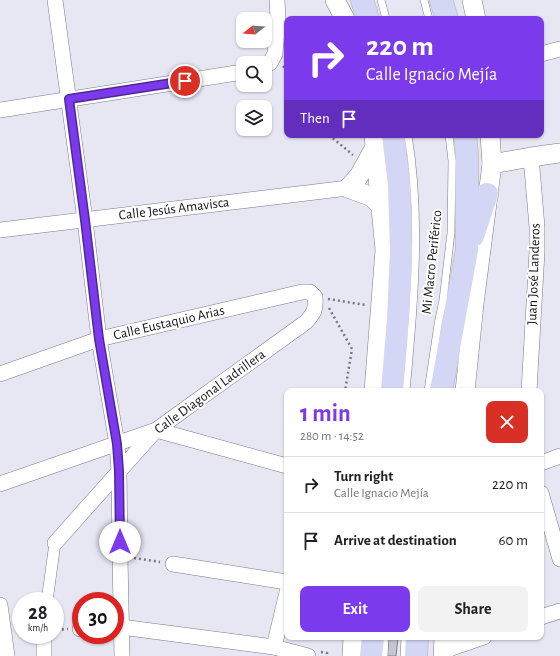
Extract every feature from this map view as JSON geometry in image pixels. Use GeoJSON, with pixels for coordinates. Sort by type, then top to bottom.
{"type":"FeatureCollection","features":[{"type":"Feature","properties":{"kind":"highway"},"geometry":{"type":"LineString","coordinates":[[362,0],[367,16]]}},
{"type":"Feature","properties":{"kind":"highway"},"geometry":{"type":"LineString","coordinates":[[441,0],[446,16]]}},
{"type":"Feature","properties":{"kind":"highway"},"geometry":{"type":"LineString","coordinates":[[379,388],[398,319],[401,251],[399,185],[393,138]]}},
{"type":"Feature","properties":{"kind":"highway"},"geometry":{"type":"LineString","coordinates":[[465,138],[467,156],[466,260],[474,304]]}},
{"type":"Feature","properties":{"kind":"highway"},"geometry":{"type":"LineString","coordinates":[[442,388],[466,260],[488,194]]}},
{"type":"Feature","properties":{"kind":"highway"},"geometry":{"type":"LineString","coordinates":[[371,656],[373,640]]}},
{"type":"Feature","properties":{"kind":"highway"},"geometry":{"type":"LineString","coordinates":[[416,656],[417,640]]}},
{"type":"Feature","properties":{"kind":"street"},"geometry":{"type":"LineString","coordinates":[[56,0],[99,339],[117,444],[119,471],[119,592]]}},
{"type":"Feature","properties":{"kind":"street"},"geometry":{"type":"LineString","coordinates":[[272,59],[275,54],[278,19],[277,0]]}},
{"type":"Feature","properties":{"kind":"street"},"geometry":{"type":"LineString","coordinates":[[335,0],[343,16]]}},
{"type":"Feature","properties":{"kind":"street"},"geometry":{"type":"LineString","coordinates":[[472,0],[475,16]]}},
{"type":"Feature","properties":{"kind":"street"},"geometry":{"type":"LineString","coordinates":[[544,53],[560,48]]}},
{"type":"Feature","properties":{"kind":"street"},"geometry":{"type":"LineString","coordinates":[[0,110],[236,73]]}},
{"type":"Feature","properties":{"kind":"street"},"geometry":{"type":"LineString","coordinates":[[465,388],[474,304],[492,164],[490,138]]}},
{"type":"Feature","properties":{"kind":"street"},"geometry":{"type":"LineString","coordinates":[[374,141],[366,165],[359,176],[348,188],[372,197],[381,206]]}},
{"type":"Feature","properties":{"kind":"street"},"geometry":{"type":"LineString","coordinates":[[374,141],[385,250],[378,388]]}},
{"type":"Feature","properties":{"kind":"street"},"geometry":{"type":"LineString","coordinates":[[492,164],[560,153]]}},
{"type":"Feature","properties":{"kind":"street","name":"Juan José Landeros"},"geometry":{"type":"LineString","coordinates":[[529,388],[537,252],[537,227],[531,157]]}},
{"type":"Feature","properties":{"kind":"street","name":"Calle Jesús Amavisca"},"geometry":{"type":"LineString","coordinates":[[0,230],[348,188]]}},
{"type":"Feature","properties":{"kind":"street","name":"Calle Eustaquio Arias"},"geometry":{"type":"LineString","coordinates":[[0,374],[99,339],[302,292],[310,292],[315,297]]}},
{"type":"Feature","properties":{"kind":"street","name":"Calle Diagonal Ladrillera"},"geometry":{"type":"LineString","coordinates":[[55,543],[156,430],[306,322],[313,314],[316,303],[315,297]]}},
{"type":"Feature","properties":{"kind":"street"},"geometry":{"type":"LineString","coordinates":[[0,484],[156,430],[284,465]]}},
{"type":"Feature","properties":{"kind":"street"},"geometry":{"type":"LineString","coordinates":[[544,462],[560,456]]}},
{"type":"Feature","properties":{"kind":"street"},"geometry":{"type":"LineString","coordinates":[[544,503],[560,559]]}},
{"type":"Feature","properties":{"kind":"street"},"geometry":{"type":"LineString","coordinates":[[48,592],[55,543]]}},
{"type":"Feature","properties":{"kind":"street"},"geometry":{"type":"LineString","coordinates":[[173,564],[284,582]]}},
{"type":"Feature","properties":{"kind":"street"},"geometry":{"type":"LineString","coordinates":[[0,605],[7,656]]}},
{"type":"Feature","properties":{"kind":"street"},"geometry":{"type":"LineString","coordinates":[[274,647],[284,605]]}},
{"type":"Feature","properties":{"kind":"street"},"geometry":{"type":"LineString","coordinates":[[544,617],[560,611]]}},
{"type":"Feature","properties":{"kind":"street"},"geometry":{"type":"LineString","coordinates":[[124,628],[274,647],[308,656]]}},
{"type":"Feature","properties":{"kind":"street"},"geometry":{"type":"LineString","coordinates":[[352,656],[353,640]]}},
{"type":"Feature","properties":{"kind":"street"},"geometry":{"type":"LineString","coordinates":[[444,650],[475,640]]}},
{"type":"Feature","properties":{"kind":"street"},"geometry":{"type":"LineString","coordinates":[[44,644],[44,656]]}},
{"type":"Feature","properties":{"kind":"street"},"geometry":{"type":"LineString","coordinates":[[120,644],[122,656]]}},
{"type":"Feature","properties":{"kind":"lane"},"geometry":{"type":"LineString","coordinates":[[380,0],[385,16]]}},
{"type":"Feature","properties":{"kind":"lane"},"geometry":{"type":"LineString","coordinates":[[424,0],[428,16]]}},
{"type":"Feature","properties":{"kind":"lane","name":"Mi Macro Periférico"},"geometry":{"type":"LineString","coordinates":[[406,388],[412,332],[416,205],[408,138]]}},
{"type":"Feature","properties":{"kind":"lane","name":"Mi Macro Periférico"},"geometry":{"type":"LineString","coordinates":[[428,388],[443,300],[450,233],[452,161],[449,138]]}},
{"type":"Feature","properties":{"kind":"lane"},"geometry":{"type":"LineString","coordinates":[[384,656],[385,640]]}},
{"type":"Feature","properties":{"kind":"lane"},"geometry":{"type":"LineString","coordinates":[[404,656],[405,640]]}},
{"type":"Feature","properties":{"kind":"path"},"geometry":{"type":"LineString","coordinates":[[333,138],[366,165]]}},
{"type":"Feature","properties":{"kind":"path"},"geometry":{"type":"LineString","coordinates":[[315,297],[370,305]]}},
{"type":"Feature","properties":{"kind":"path"},"geometry":{"type":"LineString","coordinates":[[315,297],[326,302],[352,349],[346,388]]}},
{"type":"Feature","properties":{"kind":"path"},"geometry":{"type":"LineString","coordinates":[[120,556],[173,564]]}},
{"type":"Feature","properties":{"kind":"building"},"geometry":{"type":"Polygon","coordinates":[[[389,640],[398,640],[396,656],[387,656],[389,640]]]}},
{"type":"Feature","properties":{"kind":"route"},"geometry":{"type":"LineString","coordinates":[[120,542],[117,444],[99,339],[69,99],[185,81]]}}]}
